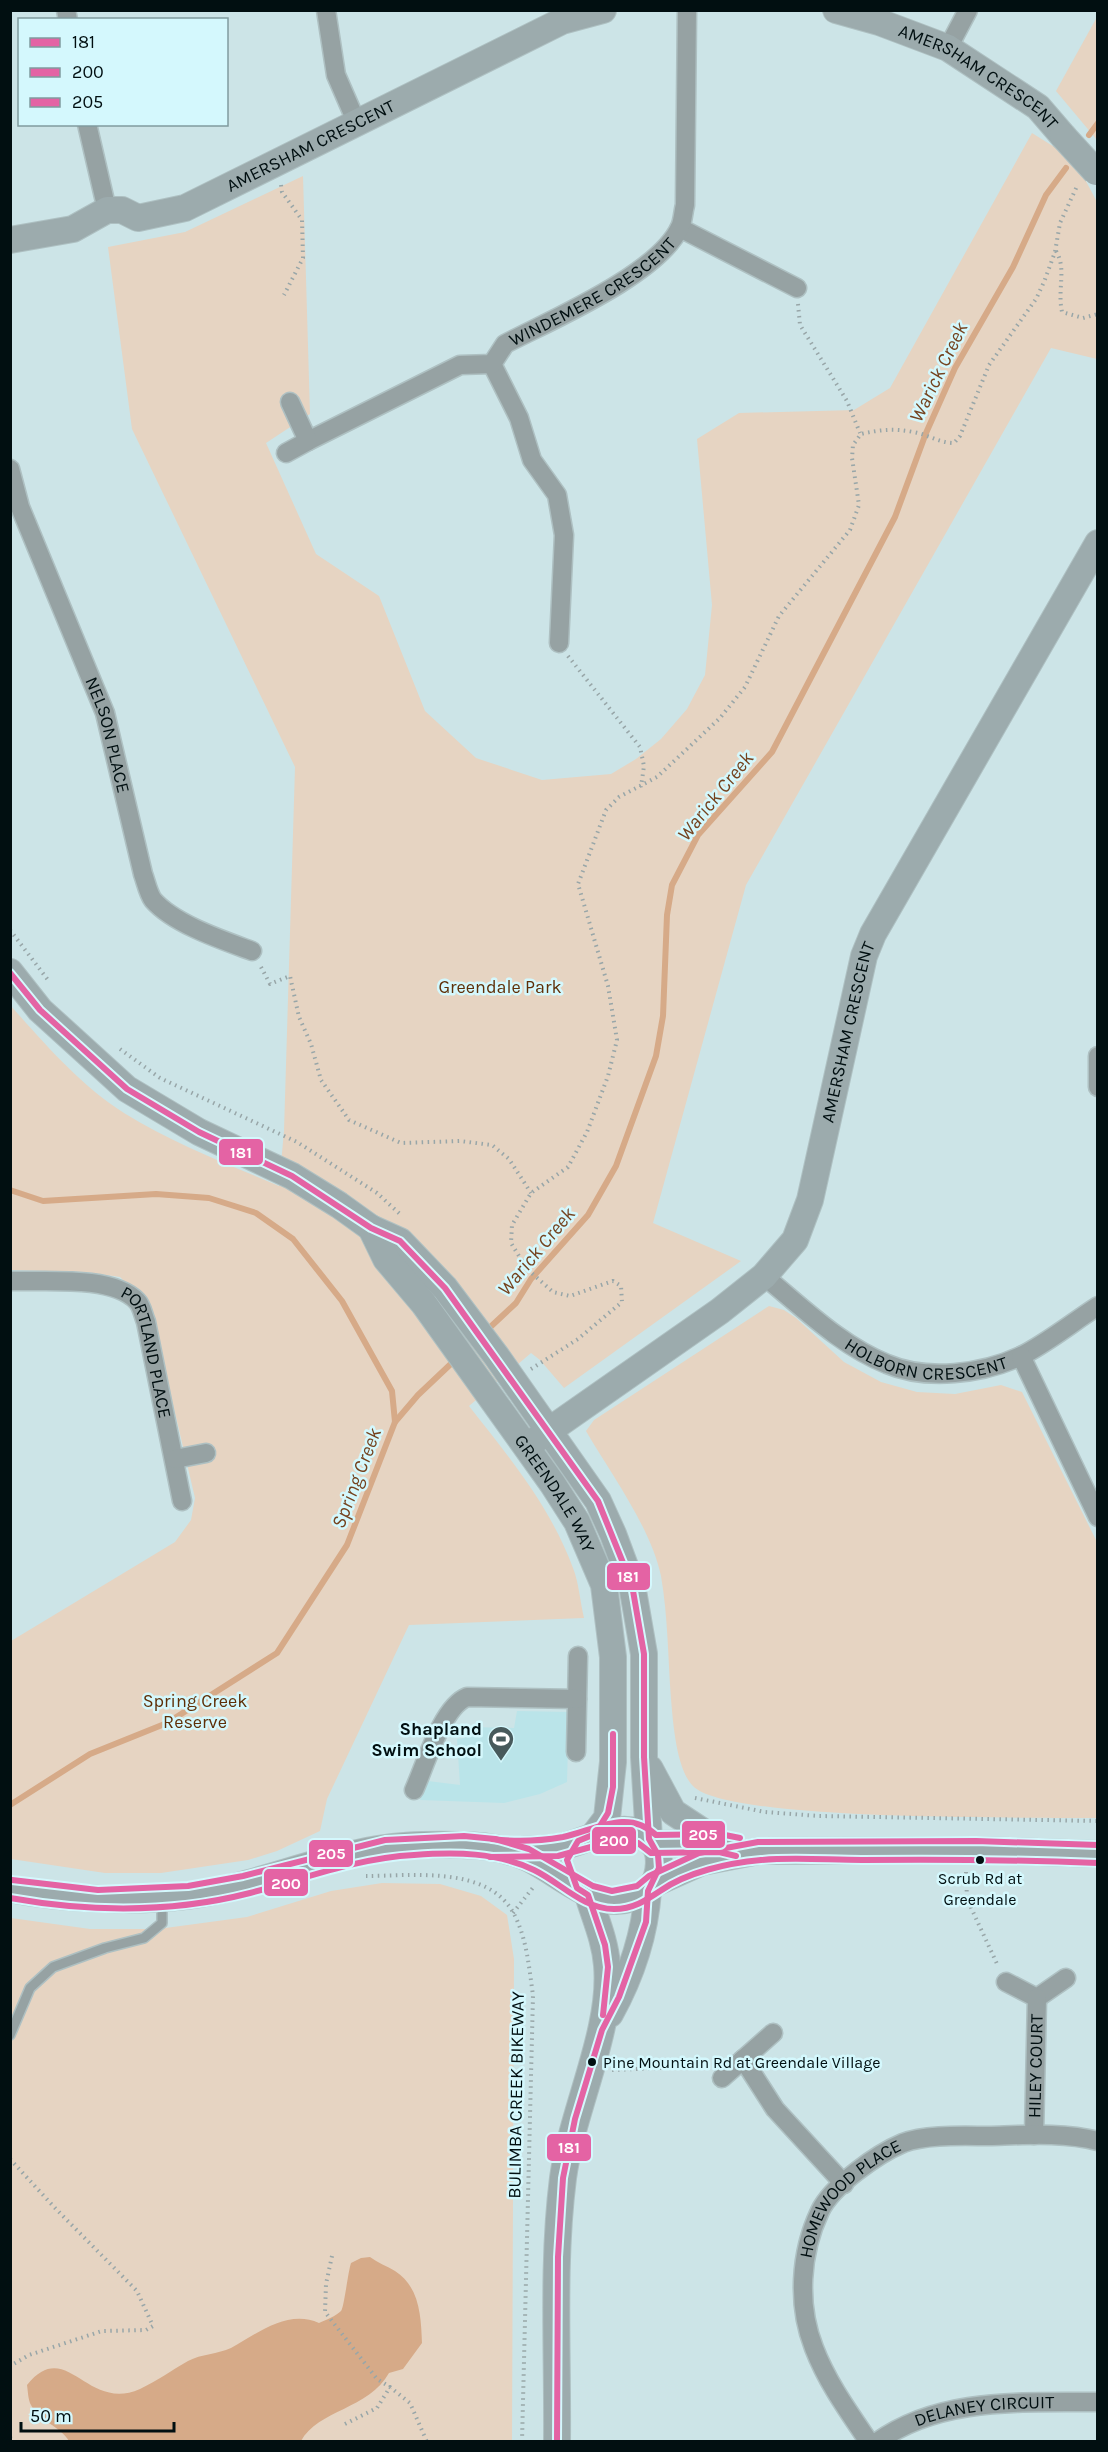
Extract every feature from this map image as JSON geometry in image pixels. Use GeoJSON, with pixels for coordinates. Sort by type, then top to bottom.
{"type":"FeatureCollection","features":[{"type":"Feature","properties":{"kind":"street"},"geometry":{"type":"LineString","coordinates":[[326,10],[336,75],[356,121]]}},
{"type":"Feature","properties":{"kind":"street","name":"AMERSHAM CRESCENT"},"geometry":{"type":"LineString","coordinates":[[107,210],[122,210],[138,218],[177,210],[562,21],[603,10]]}},
{"type":"Feature","properties":{"kind":"street","name":"WINDEMERE CRESCENT"},"geometry":{"type":"LineString","coordinates":[[492,364],[505,344],[632,278],[680,228],[685,205],[687,10]]}},
{"type":"Feature","properties":{"kind":"street","name":"AMERSHAM CRESCENT"},"geometry":{"type":"LineString","coordinates":[[836,10],[879,22],[948,48],[1038,107],[1063,136],[1091,177]]}},
{"type":"Feature","properties":{"kind":"street"},"geometry":{"type":"LineString","coordinates":[[948,48],[968,10]]}},
{"type":"Feature","properties":{"kind":"street"},"geometry":{"type":"LineString","coordinates":[[10,240],[72,229],[107,210],[87,126]]}},
{"type":"Feature","properties":{"kind":"street"},"geometry":{"type":"LineString","coordinates":[[680,228],[797,288]]}},
{"type":"Feature","properties":{"kind":"street"},"geometry":{"type":"LineString","coordinates":[[286,453],[460,365],[492,364],[519,418],[532,460],[557,495],[564,535],[559,643]]}},
{"type":"Feature","properties":{"kind":"street"},"geometry":{"type":"LineString","coordinates":[[290,402],[308,441]]}},
{"type":"Feature","properties":{"kind":"street","name":"NELSON PLACE"},"geometry":{"type":"LineString","coordinates":[[10,469],[20,507],[105,713],[143,874],[151,898],[166,913],[226,942],[252,951]]}},
{"type":"Feature","properties":{"kind":"street","name":"AMERSHAM CRESCENT"},"geometry":{"type":"LineString","coordinates":[[527,1446],[765,1276],[795,1240],[810,1200],[864,956],[873,934],[1098,543]]}},
{"type":"Feature","properties":{"kind":"street","name":"GREENDALE WAY"},"geometry":{"type":"LineString","coordinates":[[10,972],[40,1010],[127,1089],[199,1131],[309,1185],[370,1228],[400,1241],[445,1288],[497,1357],[598,1501],[614,1534],[632,1585],[644,1654],[644,1757],[651,1841]]}},
{"type":"Feature","properties":{"kind":"street"},"geometry":{"type":"LineString","coordinates":[[1098,1056],[1098,1087]]}},
{"type":"Feature","properties":{"kind":"street","name":"GREENDALE WAY"},"geometry":{"type":"LineString","coordinates":[[370,1228],[386,1259],[424,1304],[477,1376],[577,1522],[604,1585],[613,1657],[613,1762],[607,1818],[586,1838]]}},
{"type":"Feature","properties":{"kind":"street","name":"HOLBORN CRESCENT"},"geometry":{"type":"LineString","coordinates":[[765,1276],[855,1348],[888,1365],[928,1373],[973,1372],[1021,1356],[1098,1306]]}},
{"type":"Feature","properties":{"kind":"street","name":"PORTLAND PLACE"},"geometry":{"type":"LineString","coordinates":[[10,1281],[93,1284],[124,1290],[139,1302],[175,1459],[182,1501]]}},
{"type":"Feature","properties":{"kind":"street"},"geometry":{"type":"LineString","coordinates":[[1021,1356],[1098,1517]]}},
{"type":"Feature","properties":{"kind":"street"},"geometry":{"type":"LineString","coordinates":[[175,1459],[206,1453]]}},
{"type":"Feature","properties":{"kind":"street"},"geometry":{"type":"LineString","coordinates":[[576,1752],[578,1656]]}},
{"type":"Feature","properties":{"kind":"street"},"geometry":{"type":"LineString","coordinates":[[414,1790],[448,1713],[458,1701],[467,1697],[577,1699]]}},
{"type":"Feature","properties":{"kind":"street"},"geometry":{"type":"LineString","coordinates":[[644,1757],[673,1812],[720,1843]]}},
{"type":"Feature","properties":{"kind":"street"},"geometry":{"type":"LineString","coordinates":[[10,1889],[84,1897],[186,1897],[244,1885],[353,1854],[406,1844],[465,1845],[509,1851],[558,1847],[586,1838],[633,1831],[651,1841],[720,1843],[759,1851]]}},
{"type":"Feature","properties":{"kind":"street"},"geometry":{"type":"LineString","coordinates":[[586,1838],[567,1860],[568,1869],[583,1891],[605,1945],[608,1967],[602,2030]]}},
{"type":"Feature","properties":{"kind":"street"},"geometry":{"type":"LineString","coordinates":[[557,2442],[558,2257],[563,2178],[575,2119],[602,2030],[619,1998],[646,1922],[651,1887],[659,1868],[651,1841]]}},
{"type":"Feature","properties":{"kind":"street"},"geometry":{"type":"LineString","coordinates":[[509,1851],[549,1868],[583,1891],[607,1900],[627,1900],[702,1862],[759,1851],[966,1850],[1098,1854]]}},
{"type":"Feature","properties":{"kind":"street","name":"HILEY COURT"},"geometry":{"type":"LineString","coordinates":[[1037,1998],[1066,1978]]}},
{"type":"Feature","properties":{"kind":"street","name":"HILEY COURT"},"geometry":{"type":"LineString","coordinates":[[1006,1982],[1037,1998]]}},
{"type":"Feature","properties":{"kind":"street","name":"HILEY COURT"},"geometry":{"type":"LineString","coordinates":[[1034,2135],[1037,1998]]}},
{"type":"Feature","properties":{"kind":"street"},"geometry":{"type":"LineString","coordinates":[[722,2078],[773,2033]]}},
{"type":"Feature","properties":{"kind":"street"},"geometry":{"type":"LineString","coordinates":[[743,2059],[775,2109],[844,2184]]}},
{"type":"Feature","properties":{"kind":"street","name":"HOMEWOOD PLACE"},"geometry":{"type":"LineString","coordinates":[[869,2442],[834,2391],[813,2346],[803,2299],[803,2260],[820,2210],[869,2162],[905,2142],[953,2136],[1034,2135],[1082,2137],[1098,2141]]}},
{"type":"Feature","properties":{"kind":"street","name":"DELANEY CIRCUIT"},"geometry":{"type":"LineString","coordinates":[[877,2442],[896,2428],[932,2414],[984,2404],[1098,2402]]}},
{"type":"Feature","properties":{"kind":"lane"},"geometry":{"type":"LineString","coordinates":[[10,2035],[30,1988],[53,1967],[97,1950],[144,1938],[162,1923],[162,1898]]}},
{"type":"Feature","properties":{"kind":"path"},"geometry":{"type":"LineString","coordinates":[[279,160],[282,192],[302,220],[303,258],[284,295]]}},
{"type":"Feature","properties":{"kind":"path"},"geometry":{"type":"LineString","coordinates":[[541,1284],[527,1269],[511,1243],[512,1225],[531,1193],[568,1167],[587,1132],[608,1076],[616,1040],[608,986],[578,884],[606,810],[620,797],[657,777],[720,718],[745,687],[779,616],[850,530],[859,505],[852,459],[853,445],[861,434],[882,429],[913,432],[954,443],[960,436],[989,365],[1036,299],[1055,250],[1060,222],[1091,177]]}},
{"type":"Feature","properties":{"kind":"path"},"geometry":{"type":"LineString","coordinates":[[1055,250],[1062,262],[1058,295],[1062,312],[1083,318],[1098,314]]}},
{"type":"Feature","properties":{"kind":"path"},"geometry":{"type":"LineString","coordinates":[[797,288],[800,325],[847,401],[861,434]]}},
{"type":"Feature","properties":{"kind":"path"},"geometry":{"type":"LineString","coordinates":[[559,643],[640,747],[644,766],[641,787]]}},
{"type":"Feature","properties":{"kind":"path"},"geometry":{"type":"LineString","coordinates":[[10,930],[55,989]]}},
{"type":"Feature","properties":{"kind":"path"},"geometry":{"type":"LineString","coordinates":[[252,951],[270,984],[290,976],[299,1017],[311,1044],[321,1080],[349,1120],[401,1143],[460,1141],[492,1145],[509,1159],[531,1193]]}},
{"type":"Feature","properties":{"kind":"path"},"geometry":{"type":"LineString","coordinates":[[116,1046],[160,1078],[297,1142],[377,1193],[409,1223]]}},
{"type":"Feature","properties":{"kind":"path"},"geometry":{"type":"LineString","coordinates":[[684,1795],[757,1811],[791,1815],[1098,1821]]}},
{"type":"Feature","properties":{"kind":"path"},"geometry":{"type":"LineString","coordinates":[[966,1850],[967,1899],[1006,1982]]}},
{"type":"Feature","properties":{"kind":"path","name":"BULIMBA CREEK BIKEWAY"},"geometry":{"type":"LineString","coordinates":[[363,1876],[430,1876],[461,1879],[483,1886],[501,1896],[513,1913],[526,1949],[533,1995],[522,2442]]}},
{"type":"Feature","properties":{"kind":"path"},"geometry":{"type":"LineString","coordinates":[[605,2070],[717,2066],[743,2059]]}},
{"type":"Feature","properties":{"kind":"path"},"geometry":{"type":"LineString","coordinates":[[10,2158],[55,2208],[137,2291],[153,2326],[146,2330],[102,2331],[29,2355],[10,2366]]}},
{"type":"Feature","properties":{"kind":"path"},"geometry":{"type":"LineString","coordinates":[[332,2256],[326,2284],[325,2312],[377,2379],[410,2403],[427,2442]]}},
{"type":"Feature","properties":{"kind":"path"},"geometry":{"type":"LineString","coordinates":[[345,2424],[377,2408],[390,2387]]}},
{"type":"Feature","properties":{"kind":"path"},"geometry":{"type":"LineString","coordinates":[[10,2437],[14,2442]]}},
{"type":"Feature","properties":{"kind":"shaded area"},"geometry":{"type":"Polygon","coordinates":[[[517,1711],[569,1712],[567,1782],[540,1794],[504,1803],[420,1800],[428,1781],[460,1785],[457,1739],[465,1738],[472,1727],[514,1728],[517,1711]]]}},
{"type":"Feature","properties":{"kind":"shaded area"},"geometry":{"type":"Polygon","coordinates":[[[370,2257],[395,2271],[410,2285],[418,2303],[422,2343],[403,2369],[389,2373],[369,2394],[319,2422],[301,2441],[69,2441],[39,2415],[30,2403],[27,2385],[41,2372],[54,2368],[66,2371],[105,2392],[121,2394],[140,2389],[182,2364],[231,2348],[285,2321],[307,2319],[322,2322],[341,2311],[351,2263],[370,2257]]]}},
{"type":"Feature","properties":{"kind":"green space"},"geometry":{"type":"Polygon","coordinates":[[[1097,17],[1097,140],[1056,91],[1097,17]]]}},
{"type":"Feature","properties":{"kind":"green space","name":"Greendale Park"},"geometry":{"type":"Polygon","coordinates":[[[1032,133],[1064,153],[1079,168],[1097,202],[1097,359],[1051,348],[746,885],[653,1223],[741,1261],[564,1388],[531,1353],[469,1406],[527,1483],[553,1524],[575,1574],[584,1618],[409,1625],[327,1799],[320,1831],[277,1851],[248,1860],[161,1873],[105,1873],[11,1859],[11,1641],[175,1542],[191,1520],[195,1498],[157,1336],[146,1303],[120,1277],[86,1272],[11,1270],[10,1005],[78,1077],[124,1113],[180,1143],[279,1186],[284,1131],[295,767],[132,429],[108,247],[185,232],[303,176],[310,414],[266,443],[316,554],[379,596],[425,711],[476,758],[542,780],[611,774],[636,759],[661,739],[687,709],[705,675],[712,605],[697,439],[739,413],[854,410],[890,388],[1032,133]]]}},
{"type":"Feature","properties":{"kind":"green space"},"geometry":{"type":"Polygon","coordinates":[[[769,1306],[784,1310],[796,1318],[844,1362],[881,1382],[917,1392],[955,1394],[1001,1385],[1022,1392],[1097,1542],[1097,1818],[950,1817],[819,1812],[761,1806],[717,1798],[693,1786],[687,1778],[679,1757],[674,1732],[665,1606],[656,1558],[639,1520],[586,1431],[594,1420],[769,1306]]]}},
{"type":"Feature","properties":{"kind":"green space"},"geometry":{"type":"Polygon","coordinates":[[[382,1883],[440,1884],[481,1896],[507,1915],[514,1959],[512,2441],[11,2442],[11,1918],[90,1929],[158,1929],[247,1917],[331,1891],[382,1883]]]}},
{"type":"Feature","properties":{"kind":"waterway","name":"Warick Creek"},"geometry":{"type":"LineString","coordinates":[[1089,135],[1098,123]]}},
{"type":"Feature","properties":{"kind":"waterway","name":"Warick Creek"},"geometry":{"type":"LineString","coordinates":[[485,1332],[516,1303],[531,1279],[588,1215],[616,1166],[656,1056],[663,1016],[667,915],[672,885],[698,835],[772,752],[895,517],[926,433],[955,368],[1013,267],[1046,195],[1066,168]]}},
{"type":"Feature","properties":{"kind":"waterway","name":"Spring Creek"},"geometry":{"type":"LineString","coordinates":[[10,1190],[43,1201],[156,1194],[209,1198],[256,1213],[293,1239],[342,1301],[392,1391],[395,1422],[347,1545],[277,1653],[167,1723],[90,1754],[10,1805]]}},
{"type":"Feature","properties":{"kind":"waterway","name":"Warick Creek"},"geometry":{"type":"LineString","coordinates":[[395,1422],[418,1395],[455,1360]]}},
{"type":"Feature","properties":{"kind":"transit line","name":"181"},"geometry":{"type":"LineString","coordinates":[[10,973],[40,1010],[127,1089],[199,1132],[292,1176],[371,1228],[400,1241],[445,1288],[598,1501],[632,1585],[644,1654],[644,1757],[649,1839],[658,1855],[659,1868],[648,1891],[646,1922],[619,1997],[602,2030],[575,2119],[563,2178],[558,2257],[557,2442]]}},
{"type":"Feature","properties":{"kind":"transit line","name":"181"},"geometry":{"type":"LineString","coordinates":[[603,2015],[608,1967],[605,1945],[588,1895],[577,1888],[567,1860],[578,1841],[595,1834],[608,1813],[613,1787],[613,1734]]}},
{"type":"Feature","properties":{"kind":"transit line","name":"205"},"geometry":{"type":"LineString","coordinates":[[492,1839],[519,1841],[563,1837],[599,1826],[623,1822],[645,1827],[656,1835],[720,1834],[740,1838]]}},
{"type":"Feature","properties":{"kind":"transit line","name":"205"},"geometry":{"type":"LineString","coordinates":[[12,1880],[98,1890],[188,1886],[243,1876],[385,1840],[464,1836],[495,1839],[529,1849],[593,1886],[612,1891],[637,1886],[649,1876],[699,1853],[758,1842],[976,1841],[1098,1845]]}},
{"type":"Feature","properties":{"kind":"transit line","name":"200"},"geometry":{"type":"LineString","coordinates":[[490,1857],[558,1856],[620,1839],[638,1843],[651,1853],[719,1852],[736,1856]]}},
{"type":"Feature","properties":{"kind":"transit line","name":"200"},"geometry":{"type":"LineString","coordinates":[[10,1898],[100,1908],[191,1904],[250,1893],[372,1860],[445,1854],[476,1855],[520,1864],[544,1875],[592,1905],[614,1909],[638,1904],[671,1884],[695,1874],[735,1863],[761,1860],[1009,1860],[1098,1863]]}},
{"type":"Feature","properties":{"kind":"place","name":"Shapland Swim School"},"geometry":{"type":"Point","coordinates":[501,1762]}},
{"type":"Feature","properties":{"kind":"place","name":"Scrub Rd at Greendale"},"geometry":{"type":"Point","coordinates":[980,1860]}},
{"type":"Feature","properties":{"kind":"place","name":"Pine Mountain Rd at Greendale Village"},"geometry":{"type":"Point","coordinates":[592,2062]}},
{"type":"Feature","properties":{"kind":"park label","name":"Spring Creek Reserve"},"geometry":{"type":"Point","coordinates":[195,1711]}}]}
